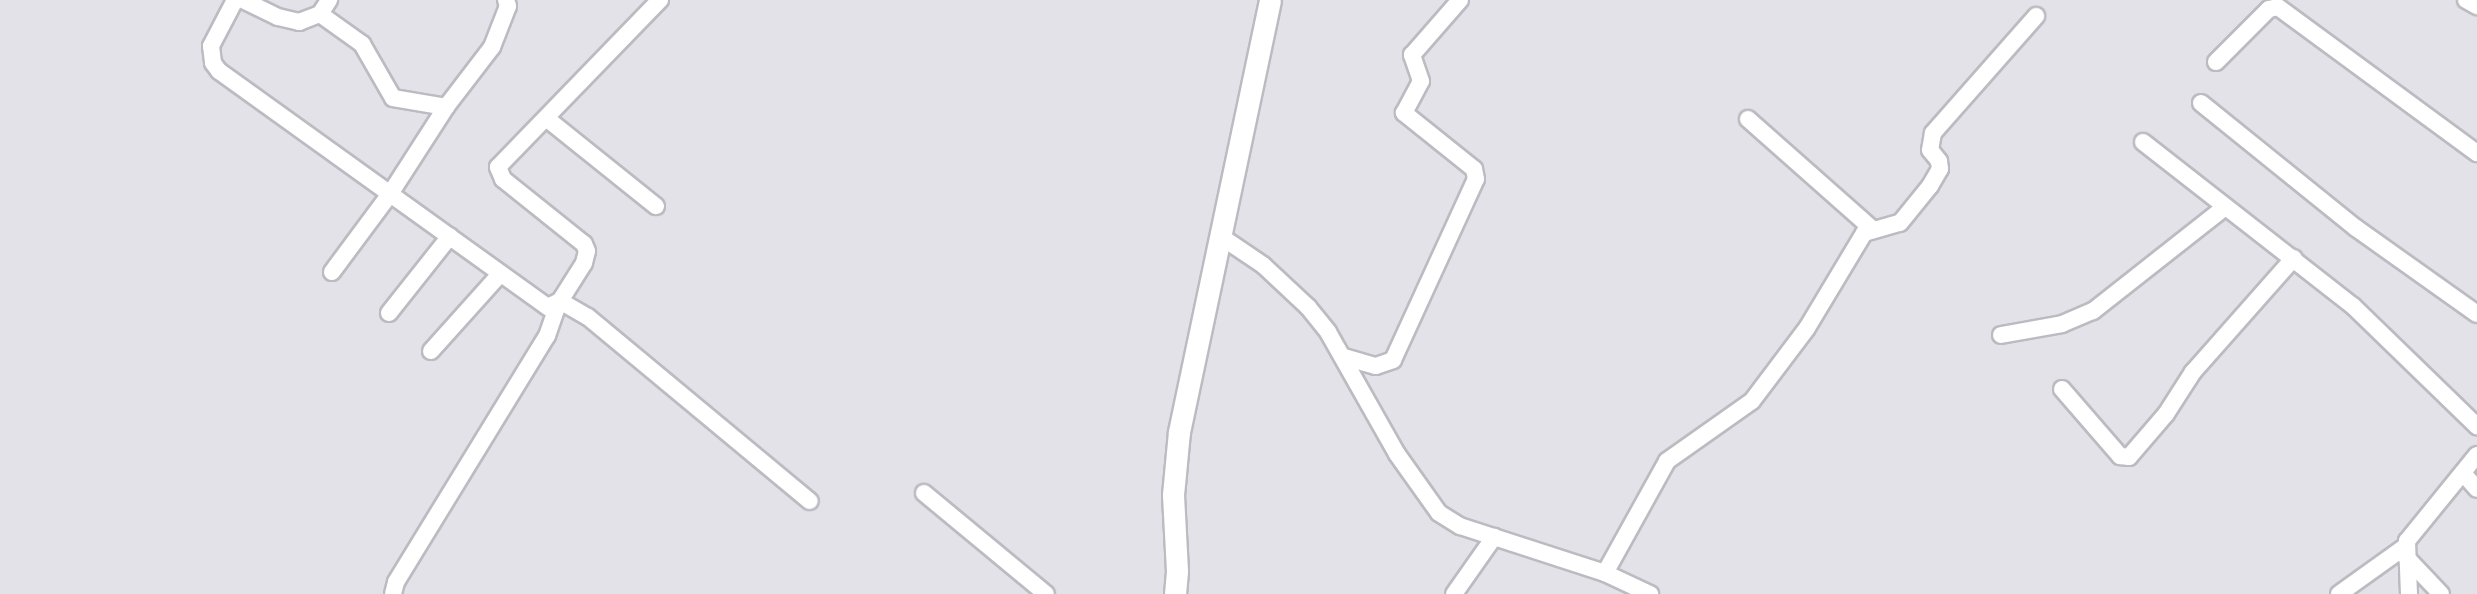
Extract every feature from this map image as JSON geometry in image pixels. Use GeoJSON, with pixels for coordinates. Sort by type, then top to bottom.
{"type":"FeatureCollection","features":[{"type":"Feature","properties":{"kind":"street"},"geometry":{"type":"LineString","coordinates":[[235,0],[211,46],[213,63],[219,71],[450,236],[542,305],[559,302],[588,317],[810,501]]}},
{"type":"Feature","properties":{"kind":"street"},"geometry":{"type":"LineString","coordinates":[[243,0],[287,21],[299,22],[324,7],[362,44],[393,98],[446,107]]}},
{"type":"Feature","properties":{"kind":"street"},"geometry":{"type":"LineString","coordinates":[[332,272],[390,194],[446,107],[492,47],[508,6],[506,0]]}},
{"type":"Feature","properties":{"kind":"street"},"geometry":{"type":"LineString","coordinates":[[393,594],[396,582],[547,336],[559,302],[586,257],[584,244],[498,171],[501,162],[660,0]]}},
{"type":"Feature","properties":{"kind":"street"},"geometry":{"type":"LineString","coordinates":[[1175,594],[1173,495],[1179,432],[1223,238],[1270,0]]}},
{"type":"Feature","properties":{"kind":"street"},"geometry":{"type":"LineString","coordinates":[[1344,357],[1376,366],[1393,360],[1476,179],[1474,169],[1404,113],[1421,81],[1412,55],[1460,0]]}},
{"type":"Feature","properties":{"kind":"street"},"geometry":{"type":"LineString","coordinates":[[2466,0],[2477,6]]}},
{"type":"Feature","properties":{"kind":"street"},"geometry":{"type":"LineString","coordinates":[[2216,62],[2269,9],[2278,7],[2477,153]]}},
{"type":"Feature","properties":{"kind":"street"},"geometry":{"type":"LineString","coordinates":[[1748,119],[1871,228],[1889,228],[1900,223],[1930,186],[1940,169],[1939,161],[1930,150],[1933,133],[2036,16]]}},
{"type":"Feature","properties":{"kind":"street"},"geometry":{"type":"LineString","coordinates":[[2201,102],[2356,228],[2477,314]]}},
{"type":"Feature","properties":{"kind":"street"},"geometry":{"type":"LineString","coordinates":[[546,117],[656,206]]}},
{"type":"Feature","properties":{"kind":"street"},"geometry":{"type":"LineString","coordinates":[[2143,142],[2294,258],[2382,331],[2477,426]]}},
{"type":"Feature","properties":{"kind":"street"},"geometry":{"type":"LineString","coordinates":[[2001,335],[2062,324],[2093,311],[2225,207]]}},
{"type":"Feature","properties":{"kind":"street"},"geometry":{"type":"LineString","coordinates":[[1605,573],[1666,461],[1691,441],[1727,422],[1764,387],[1807,328],[1859,240],[1871,228]]}},
{"type":"Feature","properties":{"kind":"street"},"geometry":{"type":"LineString","coordinates":[[389,313],[450,236]]}},
{"type":"Feature","properties":{"kind":"street"},"geometry":{"type":"LineString","coordinates":[[1223,238],[1263,265],[1298,297],[1344,357],[1397,454],[1432,506],[1450,521],[1605,573],[1650,594]]}},
{"type":"Feature","properties":{"kind":"street"},"geometry":{"type":"LineString","coordinates":[[2062,389],[2120,456],[2129,457],[2166,414],[2193,372],[2294,258]]}},
{"type":"Feature","properties":{"kind":"street"},"geometry":{"type":"LineString","coordinates":[[431,351],[500,274]]}},
{"type":"Feature","properties":{"kind":"street"},"geometry":{"type":"LineString","coordinates":[[2409,594],[2406,552],[2409,537],[2477,455]]}},
{"type":"Feature","properties":{"kind":"street"},"geometry":{"type":"LineString","coordinates":[[2463,473],[2477,489]]}},
{"type":"Feature","properties":{"kind":"street"},"geometry":{"type":"LineString","coordinates":[[924,493],[1046,594]]}},
{"type":"Feature","properties":{"kind":"street"},"geometry":{"type":"LineString","coordinates":[[1454,594],[1494,537]]}},
{"type":"Feature","properties":{"kind":"street"},"geometry":{"type":"LineString","coordinates":[[2339,594],[2406,552]]}},
{"type":"Feature","properties":{"kind":"street"},"geometry":{"type":"LineString","coordinates":[[2406,552],[2441,594]]}}]}
